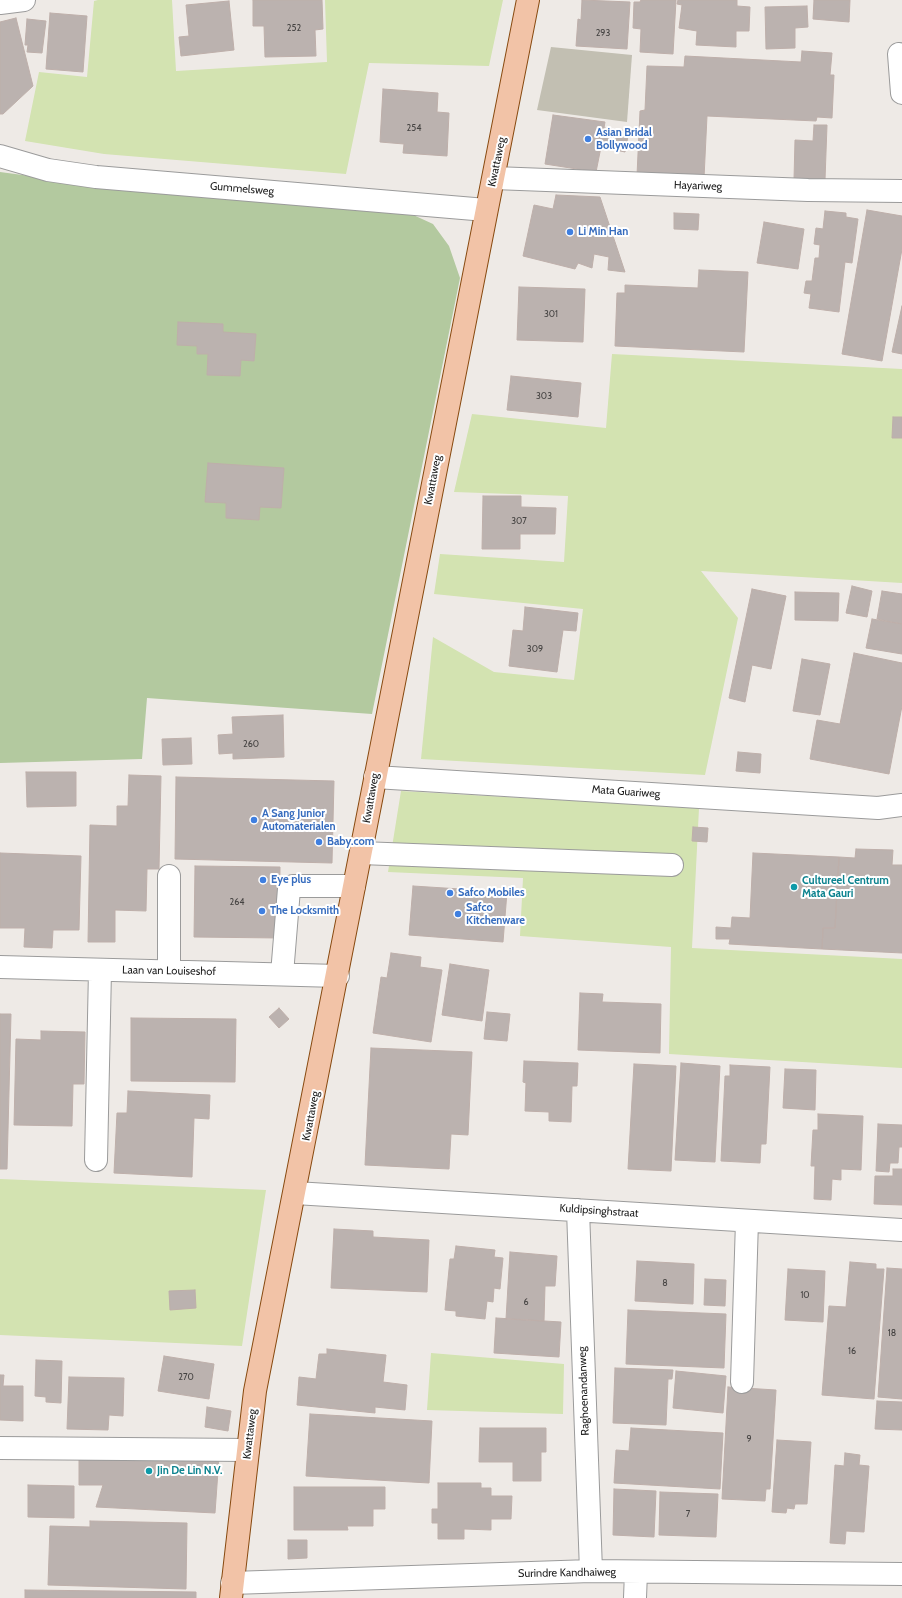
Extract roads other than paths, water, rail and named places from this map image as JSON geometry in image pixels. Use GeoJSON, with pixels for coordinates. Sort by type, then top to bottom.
{"type":"FeatureCollection","features":[{"type":"Feature","properties":{"kind":"main road","name":"Kwattaweg"},"geometry":{"type":"LineString","coordinates":[[232,1591],[256,1391],[338,976],[375,776],[528,0]]}},
{"type":"Feature","properties":{"kind":"street"},"geometry":{"type":"LineString","coordinates":[[0,3],[24,0]]}},
{"type":"Feature","properties":{"kind":"street"},"geometry":{"type":"LineString","coordinates":[[899,54],[902,93]]}},
{"type":"Feature","properties":{"kind":"street","name":"Gummelsweg"},"geometry":{"type":"LineString","coordinates":[[0,156],[48,170],[96,177],[486,210]]}},
{"type":"Feature","properties":{"kind":"street","name":"Hayariweg"},"geometry":{"type":"LineString","coordinates":[[494,178],[808,190],[902,191]]}},
{"type":"Feature","properties":{"kind":"street","name":"Mata Guariweg"},"geometry":{"type":"LineString","coordinates":[[375,776],[878,808],[902,805]]}},
{"type":"Feature","properties":{"kind":"street"},"geometry":{"type":"LineString","coordinates":[[361,853],[672,864]]}},
{"type":"Feature","properties":{"kind":"street"},"geometry":{"type":"LineString","coordinates":[[169,876],[169,971]]}},
{"type":"Feature","properties":{"kind":"street"},"geometry":{"type":"LineString","coordinates":[[282,974],[289,889],[293,886],[354,886]]}},
{"type":"Feature","properties":{"kind":"street","name":"Laan van Louiseshof"},"geometry":{"type":"LineString","coordinates":[[0,967],[338,976]]}},
{"type":"Feature","properties":{"kind":"street"},"geometry":{"type":"LineString","coordinates":[[96,1160],[100,970]]}},
{"type":"Feature","properties":{"kind":"street","name":"Kuldipsinghstraat"},"geometry":{"type":"LineString","coordinates":[[295,1193],[902,1230]]}},
{"type":"Feature","properties":{"kind":"street","name":"Raghoenandanweg"},"geometry":{"type":"LineString","coordinates":[[578,1210],[591,1572]]}},
{"type":"Feature","properties":{"kind":"street"},"geometry":{"type":"LineString","coordinates":[[742,1382],[747,1221]]}},
{"type":"Feature","properties":{"kind":"street"},"geometry":{"type":"LineString","coordinates":[[0,1448],[248,1450]]}},
{"type":"Feature","properties":{"kind":"street","name":"Surindre Kandhaiweg"},"geometry":{"type":"LineString","coordinates":[[232,1591],[591,1572],[902,1574]]}},
{"type":"Feature","properties":{"kind":"street"},"geometry":{"type":"LineString","coordinates":[[635,1598],[636,1572]]}},
{"type":"Feature","properties":{"kind":"place","name":"Asian Bridal Bollywood"},"geometry":{"type":"Point","coordinates":[588,139]}},
{"type":"Feature","properties":{"kind":"place","name":"Li Min Han"},"geometry":{"type":"Point","coordinates":[570,232]}},
{"type":"Feature","properties":{"kind":"place","name":"A Sang Junior Automaterialen"},"geometry":{"type":"Point","coordinates":[254,820]}},
{"type":"Feature","properties":{"kind":"place","name":"Baby.com"},"geometry":{"type":"Point","coordinates":[319,842]}},
{"type":"Feature","properties":{"kind":"place","name":"Eye plus"},"geometry":{"type":"Point","coordinates":[263,880]}},
{"type":"Feature","properties":{"kind":"place","name":"Cultureel Centrum Mata Gauri"},"geometry":{"type":"Point","coordinates":[794,887]}},
{"type":"Feature","properties":{"kind":"place","name":"Safco Mobiles"},"geometry":{"type":"Point","coordinates":[450,893]}},
{"type":"Feature","properties":{"kind":"place","name":"The Locksmith"},"geometry":{"type":"Point","coordinates":[262,911]}},
{"type":"Feature","properties":{"kind":"place","name":"Safco Kitchenware"},"geometry":{"type":"Point","coordinates":[458,914]}},
{"type":"Feature","properties":{"kind":"place","name":"Jin De Lin N.V."},"geometry":{"type":"Point","coordinates":[149,1471]}}]}
